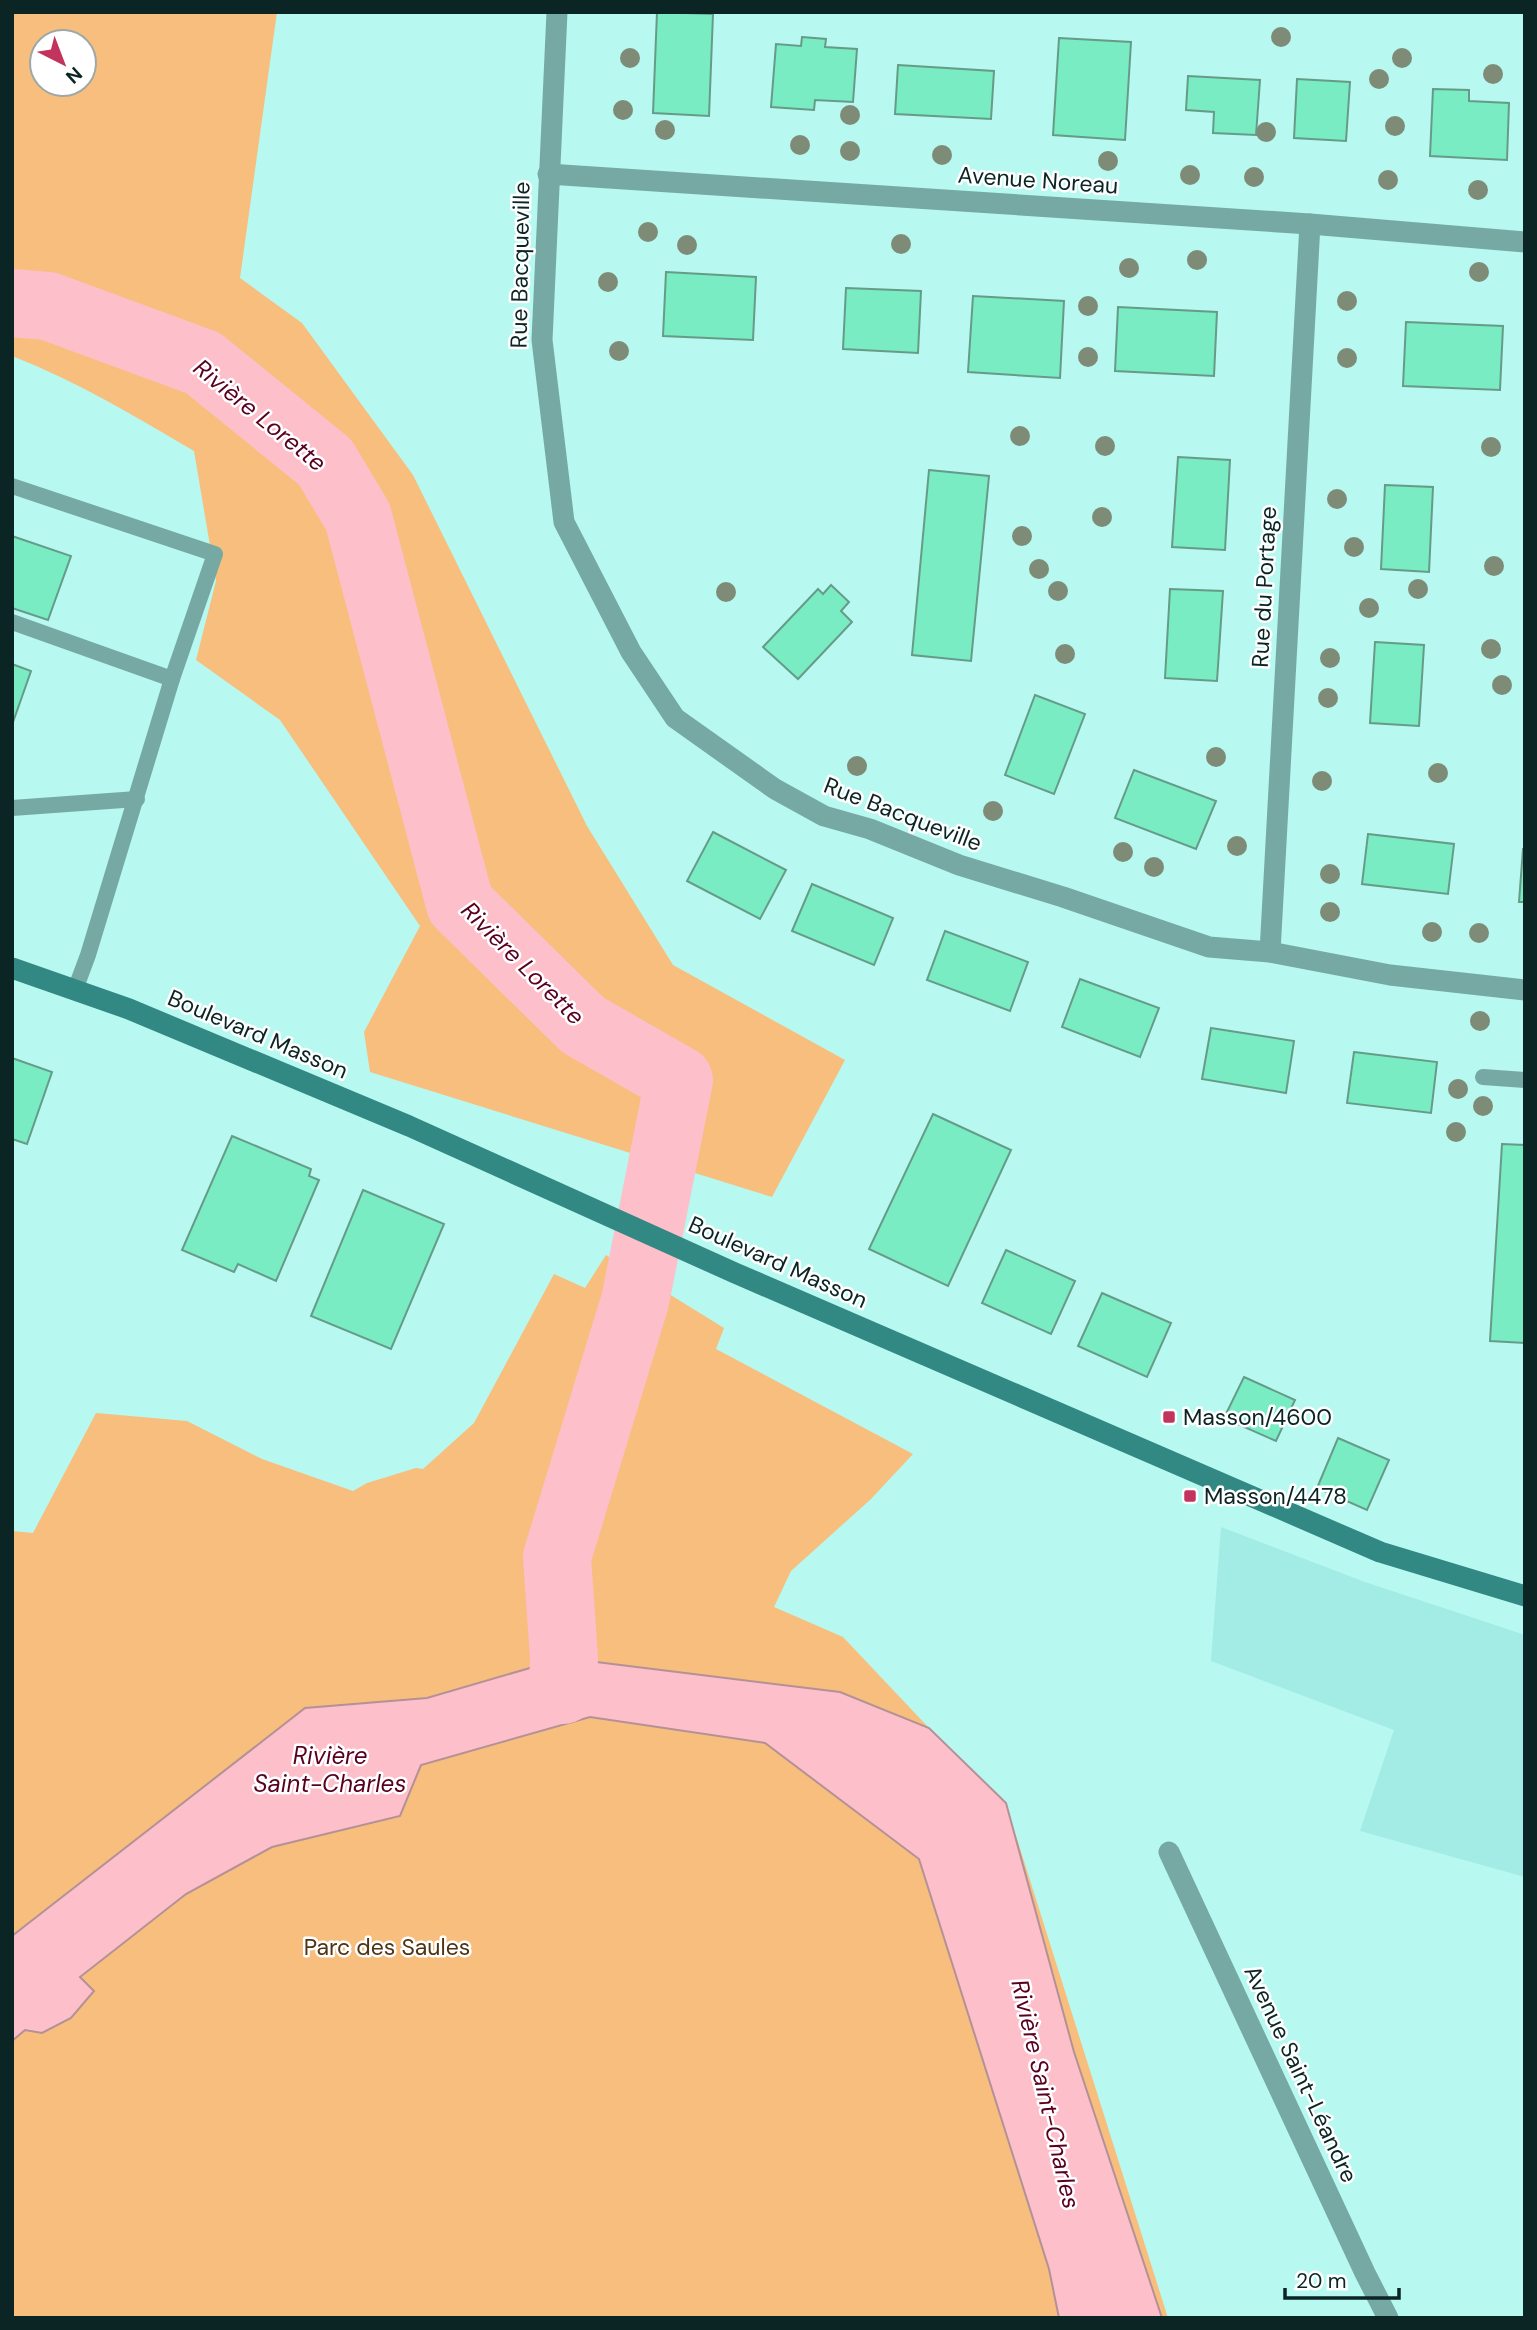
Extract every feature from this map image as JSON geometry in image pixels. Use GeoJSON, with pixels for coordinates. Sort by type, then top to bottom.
{"type":"FeatureCollection","features":[{"type":"Feature","properties":{"kind":"main road","name":"Boulevard Masson"},"geometry":{"type":"LineString","coordinates":[[12,968],[129,1009],[409,1126],[736,1273],[1380,1552],[1525,1596]]}},
{"type":"Feature","properties":{"kind":"street","name":"Rue Bacqueville"},"geometry":{"type":"LineString","coordinates":[[557,12],[542,340],[564,522],[631,652],[675,718],[775,789],[824,816],[870,829],[959,865],[1209,947],[1270,952],[1390,975],[1525,990]]}},
{"type":"Feature","properties":{"kind":"street","name":"Avenue Noreau"},"geometry":{"type":"LineString","coordinates":[[548,174],[1525,242]]}},
{"type":"Feature","properties":{"kind":"street","name":"Rue du Portage"},"geometry":{"type":"LineString","coordinates":[[1270,952],[1310,225]]}},
{"type":"Feature","properties":{"kind":"street","name":"Avenue Saint-Léandre"},"geometry":{"type":"LineString","coordinates":[[1169,1852],[1388,2318]]}},
{"type":"Feature","properties":{"kind":"lane"},"geometry":{"type":"LineString","coordinates":[[12,486],[215,554],[172,679],[137,799],[75,990]]}},
{"type":"Feature","properties":{"kind":"lane"},"geometry":{"type":"LineString","coordinates":[[12,622],[172,679]]}},
{"type":"Feature","properties":{"kind":"lane"},"geometry":{"type":"LineString","coordinates":[[12,808],[137,799]]}},
{"type":"Feature","properties":{"kind":"lane"},"geometry":{"type":"LineString","coordinates":[[1483,1077],[1525,1080]]}},
{"type":"Feature","properties":{"kind":"shaded area"},"geometry":{"type":"Polygon","coordinates":[[[1221,1527],[1365,1582],[1525,1635],[1525,1877],[1360,1831],[1394,1730],[1211,1661],[1221,1527]]]}},
{"type":"Feature","properties":{"kind":"green space"},"geometry":{"type":"Polygon","coordinates":[[[12,12],[277,12],[240,278],[302,323],[413,475],[587,826],[673,965],[845,1060],[772,1197],[370,1072],[364,1032],[420,926],[280,720],[196,660],[216,581],[194,451],[127,412],[12,356],[12,12]]]}},
{"type":"Feature","properties":{"kind":"green space","name":"Parc des Saules"},"geometry":{"type":"Polygon","coordinates":[[[606,1255],[724,1328],[716,1349],[913,1454],[871,1499],[791,1571],[774,1607],[843,1637],[929,1728],[885,1711],[1011,1820],[1168,2318],[12,2318],[12,1531],[33,1533],[96,1413],[187,1421],[262,1459],[353,1491],[367,1483],[416,1468],[423,1469],[474,1423],[554,1274],[585,1288],[606,1255]]]}},
{"type":"Feature","properties":{"kind":"water","name":"Rivière Saint-Charles"},"geometry":{"type":"Polygon","coordinates":[[[564,1658],[840,1692],[929,1728],[1006,1803],[1074,2052],[1162,2318],[1059,2318],[1049,2269],[919,1859],[765,1743],[590,1717],[421,1765],[400,1816],[272,1847],[186,1894],[80,1977],[94,1991],[71,2018],[42,2033],[25,2030],[12,2041],[12,1936],[305,1708],[427,1698],[564,1658]]]}},
{"type":"Feature","properties":{"kind":"building"},"geometry":{"type":"Polygon","coordinates":[[[657,12],[713,14],[709,116],[653,113],[657,12]]]}},
{"type":"Feature","properties":{"kind":"building"},"geometry":{"type":"Polygon","coordinates":[[[802,37],[826,39],[825,47],[857,49],[853,102],[815,100],[814,110],[771,107],[776,44],[801,46],[802,37]]]}},
{"type":"Feature","properties":{"kind":"building"},"geometry":{"type":"Polygon","coordinates":[[[1059,38],[1131,42],[1125,140],[1053,135],[1059,38]]]}},
{"type":"Feature","properties":{"kind":"building"},"geometry":{"type":"Polygon","coordinates":[[[898,65],[994,71],[991,119],[895,114],[898,65]]]}},
{"type":"Feature","properties":{"kind":"building"},"geometry":{"type":"Polygon","coordinates":[[[1188,76],[1260,80],[1256,135],[1213,133],[1214,112],[1186,110],[1188,76]]]}},
{"type":"Feature","properties":{"kind":"building"},"geometry":{"type":"Polygon","coordinates":[[[1297,79],[1350,82],[1346,141],[1294,138],[1297,79]]]}},
{"type":"Feature","properties":{"kind":"building"},"geometry":{"type":"Polygon","coordinates":[[[1433,89],[1469,90],[1469,101],[1509,103],[1507,160],[1430,156],[1433,89]]]}},
{"type":"Feature","properties":{"kind":"building"},"geometry":{"type":"Polygon","coordinates":[[[666,272],[756,277],[753,340],[663,336],[666,272]]]}},
{"type":"Feature","properties":{"kind":"building"},"geometry":{"type":"Polygon","coordinates":[[[846,288],[921,291],[918,353],[843,349],[846,288]]]}},
{"type":"Feature","properties":{"kind":"building"},"geometry":{"type":"Polygon","coordinates":[[[973,296],[1064,301],[1060,378],[968,372],[973,296]]]}},
{"type":"Feature","properties":{"kind":"building"},"geometry":{"type":"Polygon","coordinates":[[[1118,307],[1217,312],[1214,376],[1115,371],[1118,307]]]}},
{"type":"Feature","properties":{"kind":"building"},"geometry":{"type":"Polygon","coordinates":[[[1406,322],[1503,326],[1500,390],[1403,386],[1406,322]]]}},
{"type":"Feature","properties":{"kind":"building"},"geometry":{"type":"Polygon","coordinates":[[[1178,457],[1230,460],[1225,550],[1172,547],[1178,457]]]}},
{"type":"Feature","properties":{"kind":"building"},"geometry":{"type":"Polygon","coordinates":[[[929,470],[989,476],[971,661],[912,655],[929,470]]]}},
{"type":"Feature","properties":{"kind":"building"},"geometry":{"type":"Polygon","coordinates":[[[1385,485],[1433,487],[1429,572],[1381,569],[1385,485]]]}},
{"type":"Feature","properties":{"kind":"building"},"geometry":{"type":"Polygon","coordinates":[[[12,536],[71,556],[48,620],[12,608],[12,536]]]}},
{"type":"Feature","properties":{"kind":"building"},"geometry":{"type":"Polygon","coordinates":[[[831,585],[849,602],[841,611],[852,622],[798,679],[763,647],[818,589],[823,594],[831,585]]]}},
{"type":"Feature","properties":{"kind":"building"},"geometry":{"type":"Polygon","coordinates":[[[1170,589],[1223,591],[1217,681],[1165,678],[1170,589]]]}},
{"type":"Feature","properties":{"kind":"building"},"geometry":{"type":"Polygon","coordinates":[[[1375,642],[1424,645],[1419,726],[1370,723],[1375,642]]]}},
{"type":"Feature","properties":{"kind":"building"},"geometry":{"type":"Polygon","coordinates":[[[12,664],[31,671],[12,725],[12,664]]]}},
{"type":"Feature","properties":{"kind":"building"},"geometry":{"type":"Polygon","coordinates":[[[1035,695],[1085,714],[1054,794],[1005,775],[1035,695]]]}},
{"type":"Feature","properties":{"kind":"building"},"geometry":{"type":"Polygon","coordinates":[[[1134,770],[1216,801],[1196,849],[1115,818],[1134,770]]]}},
{"type":"Feature","properties":{"kind":"building"},"geometry":{"type":"Polygon","coordinates":[[[713,832],[786,870],[760,919],[687,881],[713,832]]]}},
{"type":"Feature","properties":{"kind":"building"},"geometry":{"type":"Polygon","coordinates":[[[1368,834],[1454,844],[1448,894],[1362,884],[1368,834]]]}},
{"type":"Feature","properties":{"kind":"building"},"geometry":{"type":"Polygon","coordinates":[[[1523,849],[1525,902],[1519,902],[1523,849]]]}},
{"type":"Feature","properties":{"kind":"building"},"geometry":{"type":"Polygon","coordinates":[[[812,884],[893,918],[874,965],[792,931],[812,884]]]}},
{"type":"Feature","properties":{"kind":"building"},"geometry":{"type":"Polygon","coordinates":[[[945,931],[1028,962],[1010,1011],[927,980],[945,931]]]}},
{"type":"Feature","properties":{"kind":"building"},"geometry":{"type":"Polygon","coordinates":[[[1080,979],[1159,1008],[1140,1057],[1062,1027],[1080,979]]]}},
{"type":"Feature","properties":{"kind":"building"},"geometry":{"type":"Polygon","coordinates":[[[1211,1028],[1294,1041],[1286,1093],[1202,1079],[1211,1028]]]}},
{"type":"Feature","properties":{"kind":"building"},"geometry":{"type":"Polygon","coordinates":[[[1354,1052],[1437,1062],[1431,1113],[1347,1103],[1354,1052]]]}},
{"type":"Feature","properties":{"kind":"building"},"geometry":{"type":"Polygon","coordinates":[[[12,1058],[52,1072],[27,1144],[12,1139],[12,1058]]]}},
{"type":"Feature","properties":{"kind":"building"},"geometry":{"type":"Polygon","coordinates":[[[933,1114],[1011,1150],[948,1286],[869,1249],[933,1114]]]}},
{"type":"Feature","properties":{"kind":"building"},"geometry":{"type":"Polygon","coordinates":[[[232,1136],[311,1169],[309,1176],[319,1180],[276,1281],[238,1264],[234,1272],[182,1250],[232,1136]]]}},
{"type":"Feature","properties":{"kind":"building"},"geometry":{"type":"Polygon","coordinates":[[[1502,1144],[1525,1145],[1525,1343],[1490,1341],[1502,1144]]]}},
{"type":"Feature","properties":{"kind":"building"},"geometry":{"type":"Polygon","coordinates":[[[363,1190],[444,1224],[391,1349],[311,1316],[363,1190]]]}},
{"type":"Feature","properties":{"kind":"building"},"geometry":{"type":"Polygon","coordinates":[[[1006,1250],[1075,1281],[1051,1334],[982,1303],[1006,1250]]]}},
{"type":"Feature","properties":{"kind":"building"},"geometry":{"type":"Polygon","coordinates":[[[1102,1293],[1171,1323],[1147,1377],[1078,1346],[1102,1293]]]}},
{"type":"Feature","properties":{"kind":"building"},"geometry":{"type":"Polygon","coordinates":[[[1244,1377],[1295,1400],[1276,1441],[1224,1418],[1244,1377]]]}},
{"type":"Feature","properties":{"kind":"building"},"geometry":{"type":"Polygon","coordinates":[[[1338,1438],[1389,1460],[1367,1510],[1317,1488],[1338,1438]]]}},
{"type":"Feature","properties":{"kind":"waterway","name":"Rivière Lorette"},"geometry":{"type":"LineString","coordinates":[[12,303],[48,306],[203,363],[325,462],[358,517],[460,904],[583,1025],[679,1080],[635,1301],[557,1557],[564,1658],[563,1690]]}},
{"type":"Feature","properties":{"kind":"place","name":"Masson/4600"},"geometry":{"type":"Point","coordinates":[1169,1417]}},
{"type":"Feature","properties":{"kind":"place","name":"Masson/4478"},"geometry":{"type":"Point","coordinates":[1190,1496]}}]}
